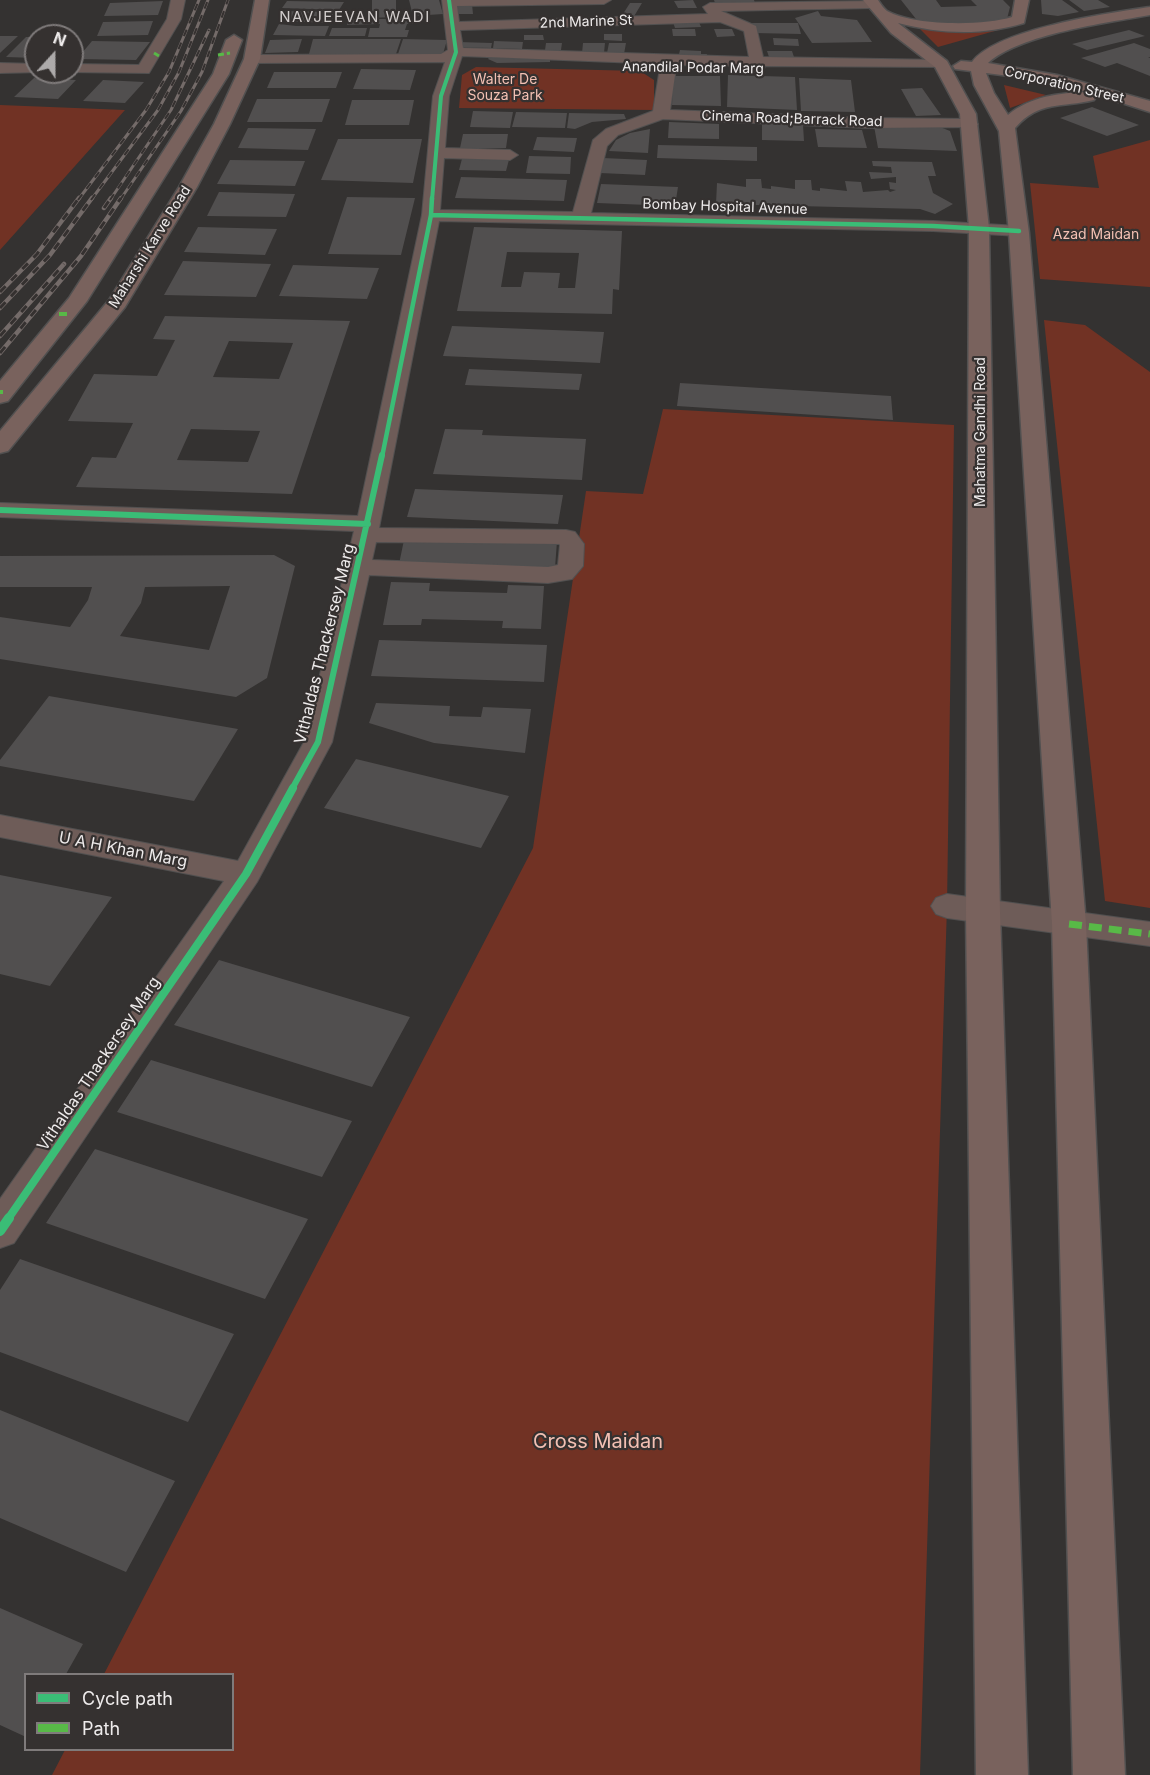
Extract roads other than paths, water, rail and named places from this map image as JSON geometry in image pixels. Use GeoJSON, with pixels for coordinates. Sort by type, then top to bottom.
{"type":"FeatureCollection","features":[{"type":"Feature","properties":{"kind":"main road","name":"Maharshi Karve Road"},"geometry":{"type":"LineString","coordinates":[[0,446],[118,303],[188,187],[222,124],[261,38],[262,0]]}},
{"type":"Feature","properties":{"kind":"main road"},"geometry":{"type":"LineString","coordinates":[[1099,1775],[1069,924],[1059,811],[1019,231],[1006,127],[978,70],[985,54],[1034,36],[1150,0]]}},
{"type":"Feature","properties":{"kind":"main road"},"geometry":{"type":"LineString","coordinates":[[1021,4],[1046,67],[1089,92]]}},
{"type":"Feature","properties":{"kind":"main road"},"geometry":{"type":"LineString","coordinates":[[874,5],[909,24],[938,27],[1007,25],[1018,20],[1021,4]]}},
{"type":"Feature","properties":{"kind":"main road"},"geometry":{"type":"LineString","coordinates":[[874,5],[896,30],[942,61]]}},
{"type":"Feature","properties":{"kind":"main road"},"geometry":{"type":"LineString","coordinates":[[969,45],[1034,36],[1106,18],[1150,11]]}},
{"type":"Feature","properties":{"kind":"main road","name":"Maharshi Karve Road"},"geometry":{"type":"LineString","coordinates":[[0,396],[77,301],[228,59],[239,21]]}},
{"type":"Feature","properties":{"kind":"main road"},"geometry":{"type":"LineString","coordinates":[[1004,70],[1006,60],[1034,36]]}},
{"type":"Feature","properties":{"kind":"main road"},"geometry":{"type":"LineString","coordinates":[[228,59],[252,59]]}},
{"type":"Feature","properties":{"kind":"main road","name":"Corporation Street"},"geometry":{"type":"LineString","coordinates":[[942,61],[1011,78],[1089,92],[1150,115]]}},
{"type":"Feature","properties":{"kind":"main road","name":"Mahatma Gandhi Road"},"geometry":{"type":"LineString","coordinates":[[942,61],[961,99],[970,124],[979,228],[983,800],[965,909],[1002,1775]]}},
{"type":"Feature","properties":{"kind":"main road","name":"Corporation Street"},"geometry":{"type":"LineString","coordinates":[[978,70],[1004,70],[1150,107]]}},
{"type":"Feature","properties":{"kind":"main road"},"geometry":{"type":"LineString","coordinates":[[1006,127],[1011,121],[1041,101],[1089,92]]}},
{"type":"Feature","properties":{"kind":"street"},"geometry":{"type":"LineString","coordinates":[[84,69],[144,70],[174,19],[178,0]]}},
{"type":"Feature","properties":{"kind":"street"},"geometry":{"type":"LineString","coordinates":[[450,46],[449,1],[612,0]]}},
{"type":"Feature","properties":{"kind":"street","name":"2nd Marine St"},"geometry":{"type":"LineString","coordinates":[[450,46],[710,9],[874,5]]}},
{"type":"Feature","properties":{"kind":"street"},"geometry":{"type":"LineString","coordinates":[[710,9],[751,29],[757,66]]}},
{"type":"Feature","properties":{"kind":"street"},"geometry":{"type":"LineString","coordinates":[[859,64],[880,60],[893,53],[898,45],[896,30]]}},
{"type":"Feature","properties":{"kind":"street","name":"Anandilal Podar Marg"},"geometry":{"type":"LineString","coordinates":[[252,59],[450,46],[757,66],[942,61]]}},
{"type":"Feature","properties":{"kind":"street","name":"Anandilal Podar Marg"},"geometry":{"type":"LineString","coordinates":[[450,46],[668,68],[942,61]]}},
{"type":"Feature","properties":{"kind":"street","name":"Vithaldas Thackersey Marg"},"geometry":{"type":"LineString","coordinates":[[4,1218],[246,874],[318,742],[367,529],[431,215],[441,96],[450,46]]}},
{"type":"Feature","properties":{"kind":"street"},"geometry":{"type":"LineString","coordinates":[[0,68],[24,69]]}},
{"type":"Feature","properties":{"kind":"street"},"geometry":{"type":"LineString","coordinates":[[581,217],[599,144],[612,132],[661,114],[668,68]]}},
{"type":"Feature","properties":{"kind":"street","name":"Cinema Road;Barrack Road"},"geometry":{"type":"LineString","coordinates":[[661,114],[869,123],[970,124]]}},
{"type":"Feature","properties":{"kind":"street"},"geometry":{"type":"LineString","coordinates":[[436,153],[510,155]]}},
{"type":"Feature","properties":{"kind":"street","name":"Bombay Hospital Avenue"},"geometry":{"type":"LineString","coordinates":[[431,215],[581,217],[1019,231]]}},
{"type":"Feature","properties":{"kind":"street"},"geometry":{"type":"LineString","coordinates":[[0,510],[566,537],[572,544],[570,566],[563,574],[358,567]]}},
{"type":"Feature","properties":{"kind":"street","name":"U A H Khan Marg"},"geometry":{"type":"LineString","coordinates":[[0,826],[246,874]]}},
{"type":"Feature","properties":{"kind":"street"},"geometry":{"type":"LineString","coordinates":[[965,909],[1150,934]]}},
{"type":"Feature","properties":{"kind":"railway"},"geometry":{"type":"LineString","coordinates":[[78,200],[146,110],[169,72],[199,0]]}},
{"type":"Feature","properties":{"kind":"railway"},"geometry":{"type":"LineString","coordinates":[[91,200],[158,110],[179,72],[208,0]]}},
{"type":"Feature","properties":{"kind":"railway"},"geometry":{"type":"LineString","coordinates":[[120,200],[181,111],[202,72],[228,0]]}},
{"type":"Feature","properties":{"kind":"railway"},"geometry":{"type":"LineString","coordinates":[[110,200],[171,110],[209,30]]}},
{"type":"Feature","properties":{"kind":"railway"},"geometry":{"type":"LineString","coordinates":[[0,292],[37,254],[79,198]]}},
{"type":"Feature","properties":{"kind":"railway"},"geometry":{"type":"LineString","coordinates":[[0,308],[50,255],[92,198]]}},
{"type":"Feature","properties":{"kind":"railway"},"geometry":{"type":"LineString","coordinates":[[104,208],[111,198]]}},
{"type":"Feature","properties":{"kind":"railway"},"geometry":{"type":"LineString","coordinates":[[0,353],[81,256],[121,198]]}},
{"type":"Feature","properties":{"kind":"railway"},"geometry":{"type":"LineString","coordinates":[[0,336],[64,264]]}},
{"type":"Feature","properties":{"kind":"district","name":"NAVJEEVAN WADI"},"geometry":{"type":"Point","coordinates":[355,17]}},
{"type":"Feature","properties":{"kind":"park label","name":"Walter De Souza Park"},"geometry":{"type":"Point","coordinates":[505,88]}},
{"type":"Feature","properties":{"kind":"park label","name":"Azad Maidan"},"geometry":{"type":"Point","coordinates":[1096,235]}},
{"type":"Feature","properties":{"kind":"park label","name":"Cross Maidan"},"geometry":{"type":"Point","coordinates":[598,1442]}}]}
